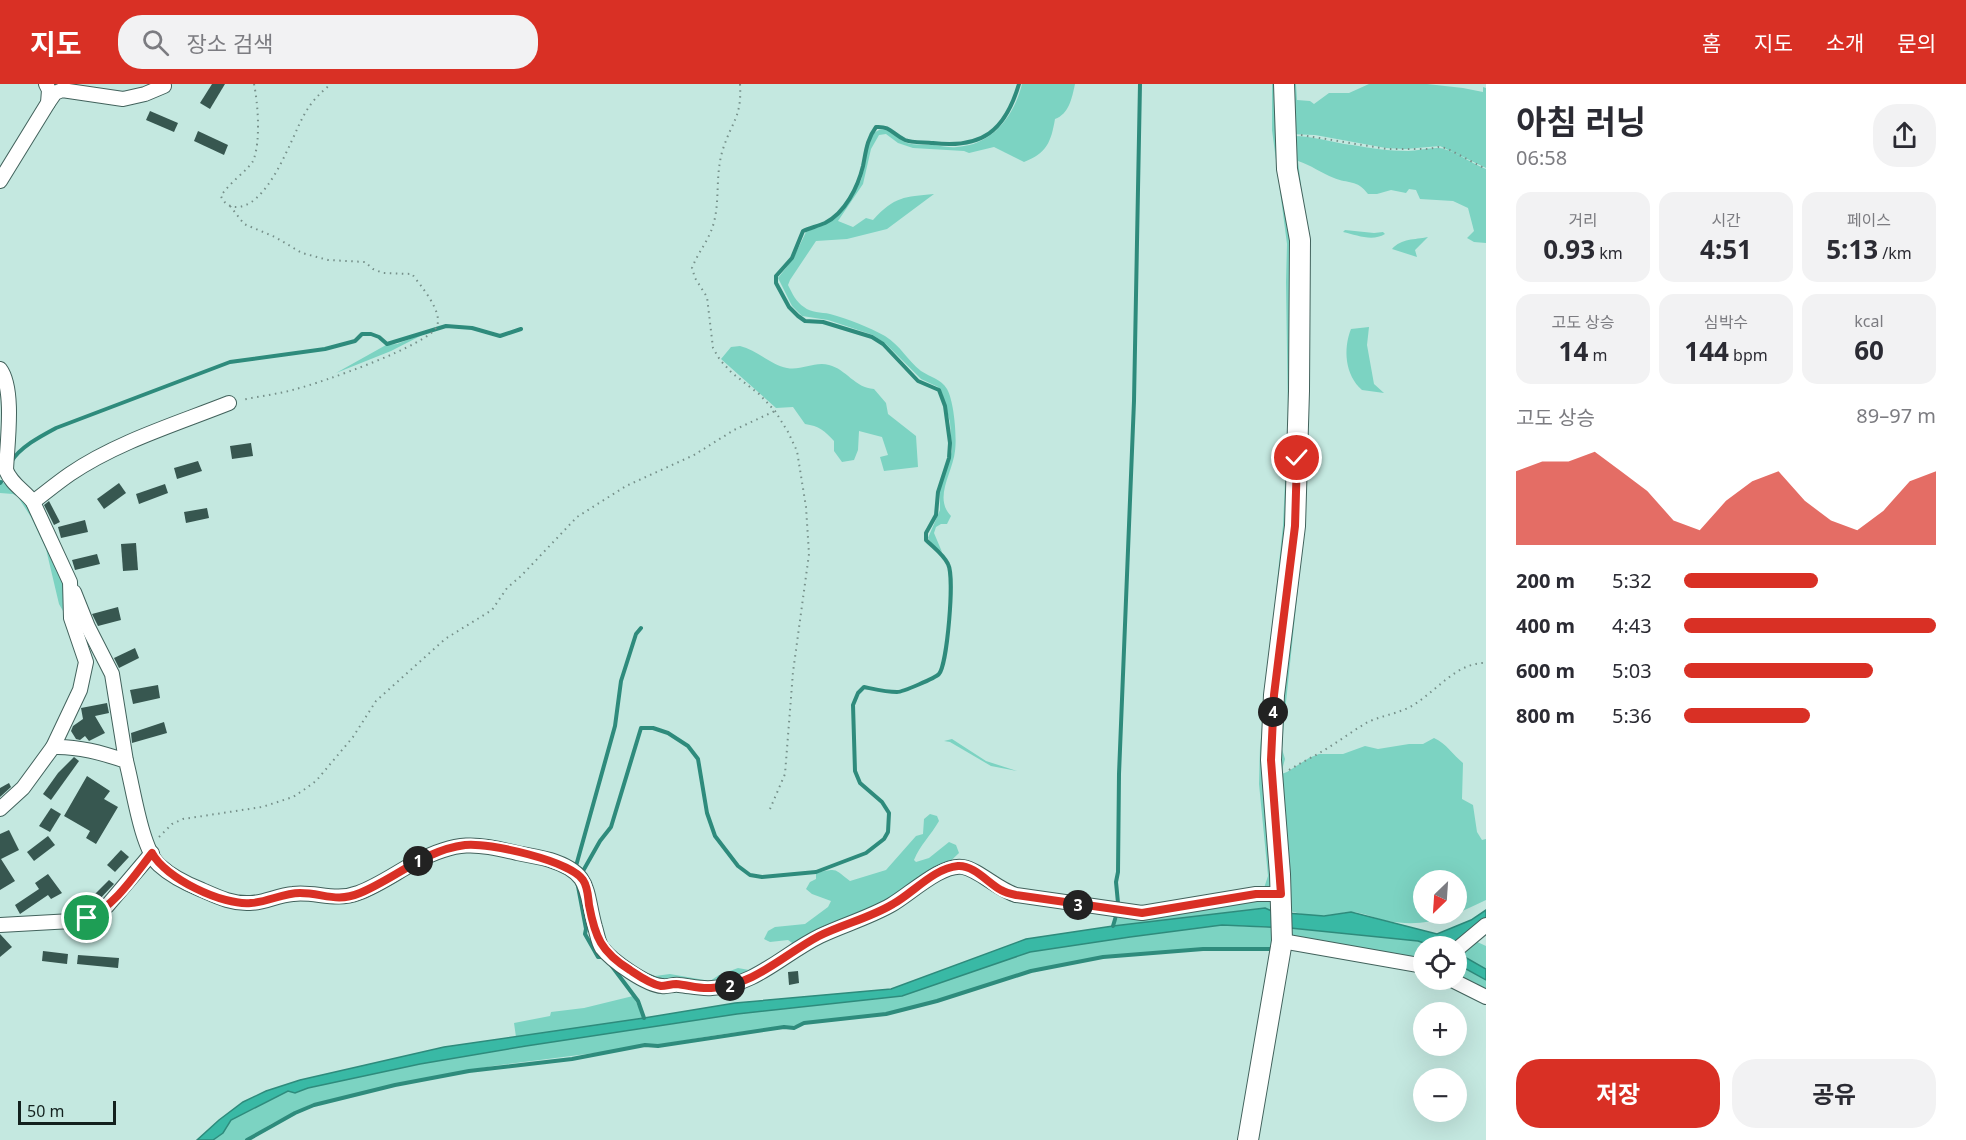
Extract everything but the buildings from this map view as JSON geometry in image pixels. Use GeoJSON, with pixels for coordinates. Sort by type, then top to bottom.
{"type":"FeatureCollection","features":[{"type":"Feature","properties":{"kind":"street"},"geometry":{"type":"LineString","coordinates":[[46,84],[49,90],[48,103]]}},
{"type":"Feature","properties":{"kind":"street"},"geometry":{"type":"LineString","coordinates":[[1248,1140],[1282,939],[1272,775],[1274,695],[1295,526],[1300,240],[1287,169],[1284,84]]}},
{"type":"Feature","properties":{"kind":"street"},"geometry":{"type":"LineString","coordinates":[[0,181],[55,93],[62,90],[123,99],[145,94],[164,86]]}},
{"type":"Feature","properties":{"kind":"street"},"geometry":{"type":"LineString","coordinates":[[0,369],[9,399],[6,470],[9,479],[33,502],[70,582],[87,627],[112,674],[126,760],[139,820],[152,853],[157,863],[174,876],[228,902],[253,903],[281,895],[301,893],[321,897],[346,897],[432,854],[465,845],[482,844],[565,866],[582,878],[586,885],[601,947],[618,963],[650,982],[662,986],[676,984],[696,988],[725,987],[743,982],[822,935],[894,904],[939,872],[955,866],[964,867],[1003,891],[1016,895],[1142,913],[1256,894],[1281,894]]}},
{"type":"Feature","properties":{"kind":"street"},"geometry":{"type":"LineString","coordinates":[[33,502],[70,474],[100,457],[229,403]]}},
{"type":"Feature","properties":{"kind":"street"},"geometry":{"type":"LineString","coordinates":[[0,809],[23,788],[52,747],[80,690],[86,662],[71,618],[70,582]]}},
{"type":"Feature","properties":{"kind":"street"},"geometry":{"type":"LineString","coordinates":[[52,747],[68,746],[126,760]]}},
{"type":"Feature","properties":{"kind":"street"},"geometry":{"type":"LineString","coordinates":[[0,925],[72,921],[98,914],[152,853]]}},
{"type":"Feature","properties":{"kind":"street"},"geometry":{"type":"LineString","coordinates":[[1467,941],[1486,925]]}},
{"type":"Feature","properties":{"kind":"street"},"geometry":{"type":"LineString","coordinates":[[1282,939],[1413,964]]}},
{"type":"Feature","properties":{"kind":"street"},"geometry":{"type":"LineString","coordinates":[[1467,988],[1486,997]]}},
{"type":"Feature","properties":{"kind":"path"},"geometry":{"type":"LineString","coordinates":[[229,403],[296,389],[348,372],[418,342],[432,333],[437,327],[438,319],[437,312],[412,273],[383,273],[373,269],[365,262],[328,261],[302,253],[275,237],[244,224],[223,201],[221,196],[228,185],[252,162],[257,141],[254,84]]}},
{"type":"Feature","properties":{"kind":"path"},"geometry":{"type":"LineString","coordinates":[[230,206],[245,205],[263,191],[285,157],[304,114],[316,96],[331,84]]}},
{"type":"Feature","properties":{"kind":"path"},"geometry":{"type":"LineString","coordinates":[[740,84],[741,101],[737,118],[723,150],[719,166],[714,224],[692,268],[695,278],[707,297],[713,348],[720,360],[732,373],[759,394],[775,411],[788,432],[797,451],[806,507],[809,554],[793,672],[785,774],[770,809]]}},
{"type":"Feature","properties":{"kind":"path"},"geometry":{"type":"LineString","coordinates":[[1285,135],[1315,136],[1396,149],[1446,148],[1486,168]]}},
{"type":"Feature","properties":{"kind":"path"},"geometry":{"type":"LineString","coordinates":[[152,853],[156,840],[164,831],[183,819],[262,807],[293,797],[305,789],[316,781],[353,736],[376,701],[445,639],[492,610],[507,588],[577,517],[627,486],[775,411]]}},
{"type":"Feature","properties":{"kind":"path"},"geometry":{"type":"LineString","coordinates":[[1272,775],[1287,771],[1319,754],[1370,721],[1407,709],[1473,663],[1486,663]]}},
{"type":"Feature","properties":{"kind":"shaded area"},"geometry":{"type":"Polygon","coordinates":[[[1022,84],[1075,84],[1069,105],[1060,117],[1055,119],[1052,134],[1043,151],[1024,162],[994,147],[969,153],[913,148],[898,143],[886,134],[879,135],[871,149],[863,184],[838,221],[853,227],[866,218],[873,220],[888,206],[900,199],[934,194],[887,229],[847,239],[816,241],[788,285],[796,300],[807,309],[844,318],[885,336],[921,371],[939,380],[947,389],[953,410],[956,445],[944,493],[946,509],[951,516],[947,524],[936,527],[934,533],[942,552],[928,538],[940,510],[940,489],[952,451],[950,422],[942,393],[938,387],[921,379],[886,344],[873,335],[828,320],[802,316],[792,306],[778,278],[793,259],[806,232],[833,220],[851,199],[861,180],[868,145],[874,133],[883,129],[913,144],[952,147],[970,145],[991,135],[1000,127],[1014,107],[1022,84]]]}},
{"type":"Feature","properties":{"kind":"shaded area"},"geometry":{"type":"Polygon","coordinates":[[[1272,84],[1281,84],[1295,315],[1272,888],[1263,891],[1268,876],[1259,784],[1260,747],[1283,525],[1288,418],[1287,244],[1272,130],[1272,84]]]}},
{"type":"Feature","properties":{"kind":"shaded area"},"geometry":{"type":"Polygon","coordinates":[[[1288,84],[1296,84],[1297,100],[1310,101],[1314,104],[1329,93],[1349,93],[1369,84],[1427,84],[1483,92],[1483,87],[1486,88],[1486,168],[1440,146],[1386,148],[1315,135],[1288,134],[1288,84]]]}},
{"type":"Feature","properties":{"kind":"shaded area"},"geometry":{"type":"Polygon","coordinates":[[[1288,136],[1394,150],[1441,148],[1486,169],[1486,243],[1474,242],[1467,238],[1474,231],[1468,208],[1453,201],[1420,199],[1416,190],[1409,189],[1406,193],[1391,190],[1368,194],[1356,184],[1334,178],[1298,161],[1308,242],[1303,540],[1284,721],[1282,749],[1285,759],[1282,770],[1277,771],[1297,537],[1288,136]]]}},
{"type":"Feature","properties":{"kind":"shaded area"},"geometry":{"type":"Polygon","coordinates":[[[1345,230],[1385,234],[1370,238],[1343,232],[1345,230]]]}},
{"type":"Feature","properties":{"kind":"shaded area"},"geometry":{"type":"Polygon","coordinates":[[[1428,237],[1415,250],[1417,257],[1392,249],[1404,241],[1428,237]]]}},
{"type":"Feature","properties":{"kind":"shaded area"},"geometry":{"type":"Polygon","coordinates":[[[1369,327],[1367,345],[1374,384],[1384,393],[1362,390],[1352,377],[1347,361],[1348,337],[1351,329],[1369,327]]]}},
{"type":"Feature","properties":{"kind":"shaded area"},"geometry":{"type":"Polygon","coordinates":[[[430,331],[391,351],[336,373],[386,345],[397,344],[430,331]]]}},
{"type":"Feature","properties":{"kind":"shaded area"},"geometry":{"type":"Polygon","coordinates":[[[740,346],[787,368],[829,365],[841,370],[861,385],[874,389],[886,403],[888,414],[916,436],[918,467],[884,471],[880,457],[888,455],[882,437],[859,431],[858,450],[854,460],[842,462],[834,451],[834,441],[825,432],[805,424],[793,407],[776,408],[721,359],[731,347],[740,346]]]}},
{"type":"Feature","properties":{"kind":"shaded area"},"geometry":{"type":"Polygon","coordinates":[[[6,481],[25,496],[51,549],[66,591],[67,618],[59,604],[46,549],[31,517],[18,497],[13,494],[0,493],[0,485],[6,481]]]}},
{"type":"Feature","properties":{"kind":"shaded area"},"geometry":{"type":"Polygon","coordinates":[[[1434,738],[1463,763],[1462,799],[1473,805],[1477,832],[1482,840],[1486,839],[1486,900],[1467,909],[1467,870],[1413,870],[1413,923],[1383,920],[1356,912],[1312,916],[1287,909],[1276,776],[1319,754],[1343,754],[1365,746],[1378,749],[1423,744],[1434,738]]]}},
{"type":"Feature","properties":{"kind":"shaded area"},"geometry":{"type":"Polygon","coordinates":[[[952,739],[986,761],[1017,771],[991,766],[950,742],[944,741],[952,739]]]}},
{"type":"Feature","properties":{"kind":"shaded area"},"geometry":{"type":"Polygon","coordinates":[[[930,814],[937,816],[939,821],[914,860],[916,862],[929,858],[949,842],[956,845],[959,853],[941,869],[882,906],[795,945],[788,940],[770,942],[764,939],[768,931],[775,927],[805,924],[828,907],[831,901],[812,894],[806,889],[810,882],[816,879],[816,873],[835,870],[850,881],[886,870],[916,836],[923,834],[924,819],[930,814]]]}},
{"type":"Feature","properties":{"kind":"shaded area"},"geometry":{"type":"Polygon","coordinates":[[[1255,897],[1270,900],[1274,912],[1264,908],[1113,926],[1119,916],[1255,897]]]}},
{"type":"Feature","properties":{"kind":"shaded area"},"geometry":{"type":"Polygon","coordinates":[[[1265,908],[1274,912],[1324,916],[1351,912],[1437,934],[1461,924],[1467,924],[1467,922],[1486,910],[1486,920],[1467,936],[1413,936],[1413,940],[1290,928],[1222,925],[1030,952],[902,996],[737,1014],[526,1046],[420,1064],[308,1088],[295,1093],[288,1091],[231,1120],[223,1133],[213,1140],[197,1140],[243,1102],[266,1091],[300,1080],[444,1047],[735,1003],[891,989],[1026,939],[1265,908]]]}},
{"type":"Feature","properties":{"kind":"shaded area"},"geometry":{"type":"Polygon","coordinates":[[[1222,925],[1272,928],[1277,948],[1203,948],[1102,956],[1030,970],[937,1000],[885,1013],[657,1045],[643,1044],[634,1048],[493,1066],[391,1085],[312,1104],[271,1124],[246,1140],[213,1140],[223,1133],[231,1120],[288,1091],[296,1093],[308,1088],[420,1064],[526,1046],[737,1014],[902,996],[1030,952],[1222,925]]]}},
{"type":"Feature","properties":{"kind":"shaded area"},"geometry":{"type":"Polygon","coordinates":[[[1290,928],[1413,940],[1413,959],[1288,939],[1290,928]]]}},
{"type":"Feature","properties":{"kind":"shaded area"},"geometry":{"type":"Polygon","coordinates":[[[1473,940],[1486,946],[1486,969],[1467,959],[1467,945],[1473,940]]]}},
{"type":"Feature","properties":{"kind":"shaded area"},"geometry":{"type":"Polygon","coordinates":[[[784,953],[768,966],[716,984],[666,983],[638,973],[655,976],[670,974],[710,981],[738,968],[749,970],[784,953]]]}},
{"type":"Feature","properties":{"kind":"shaded area"},"geometry":{"type":"Polygon","coordinates":[[[1467,958],[1486,969],[1486,980],[1467,970],[1467,958]]]}},
{"type":"Feature","properties":{"kind":"shaded area"},"geometry":{"type":"Polygon","coordinates":[[[1467,970],[1486,980],[1486,990],[1467,980],[1467,970]]]}},
{"type":"Feature","properties":{"kind":"shaded area"},"geometry":{"type":"Polygon","coordinates":[[[633,996],[644,1018],[516,1037],[514,1023],[550,1016],[551,1012],[584,1008],[633,996]]]}},
{"type":"Feature","properties":{"kind":"waterway"},"geometry":{"type":"LineString","coordinates":[[641,628],[636,634],[621,681],[615,726],[576,866],[583,871],[611,827],[641,728],[653,728],[668,733],[688,746],[698,759],[707,813],[715,836],[738,866],[750,875],[762,877],[816,872],[866,853],[884,839],[888,832],[889,813],[882,802],[860,783],[855,771],[853,705],[858,693],[864,687],[897,692],[936,676],[942,667],[949,620],[950,572],[944,557],[926,540],[926,533],[936,515],[938,492],[949,458],[950,443],[945,406],[939,390],[918,381],[883,344],[872,337],[823,322],[805,321],[798,316],[789,307],[776,283],[776,276],[792,258],[803,231],[832,219],[850,199],[861,174],[869,141],[876,127],[888,129],[911,142],[965,143],[978,139],[999,125],[1007,114],[1019,84]]}},
{"type":"Feature","properties":{"kind":"waterway"},"geometry":{"type":"LineString","coordinates":[[1118,903],[1116,882],[1134,401],[1140,84]]}},
{"type":"Feature","properties":{"kind":"waterway"},"geometry":{"type":"LineString","coordinates":[[11,462],[25,447],[56,428],[230,362],[325,349],[355,341],[362,334],[379,337],[387,344],[446,326],[472,328],[500,336],[521,329]]}},
{"type":"Feature","properties":{"kind":"waterway"},"geometry":{"type":"LineString","coordinates":[[577,881],[585,934],[598,957],[606,957]]}},
{"type":"Feature","properties":{"kind":"waterway"},"geometry":{"type":"LineString","coordinates":[[1113,926],[1116,916]]}},
{"type":"Feature","properties":{"kind":"waterway"},"geometry":{"type":"LineString","coordinates":[[247,1140],[314,1105],[395,1085],[469,1071],[572,1059],[645,1045],[658,1046],[784,1027],[794,1028],[804,1023],[886,1014],[937,1001],[1031,971],[1103,957],[1203,949],[1274,949]]}},
{"type":"Feature","properties":{"kind":"waterway"},"geometry":{"type":"LineString","coordinates":[[611,965],[638,1001],[644,1018]]}},
{"type":"Feature","properties":{"kind":"route"},"geometry":{"type":"LineString","coordinates":[[87,918],[98,914],[107,906],[152,853],[157,863],[194,887],[228,902],[253,903],[281,895],[301,893],[321,897],[346,897],[432,854],[465,845],[482,844],[549,860],[565,866],[582,878],[586,885],[601,947],[618,963],[650,982],[662,986],[676,984],[711,988],[725,987],[758,975],[796,949],[822,935],[894,904],[939,872],[955,866],[973,871],[1003,891],[1016,895],[1117,911],[1142,913],[1256,894],[1281,894],[1271,760],[1274,695],[1295,526],[1297,458]]}}]}
